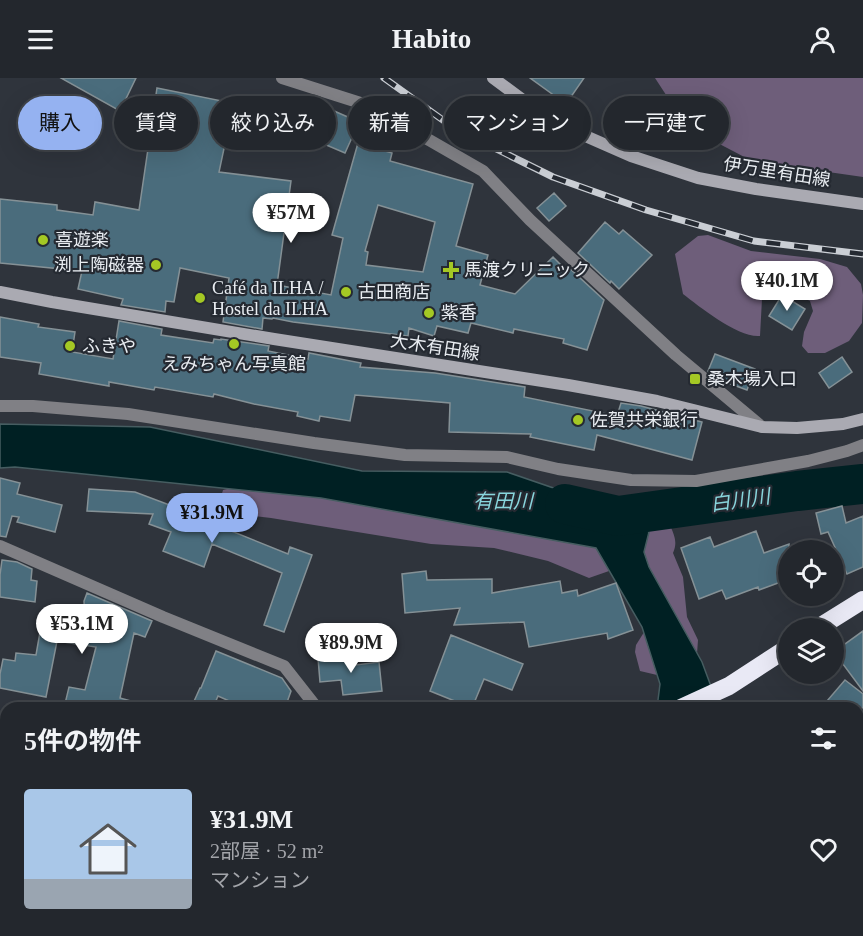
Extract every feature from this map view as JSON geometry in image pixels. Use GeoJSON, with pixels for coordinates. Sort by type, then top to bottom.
{"type":"FeatureCollection","features":[{"type":"Feature","properties":{"kind":"highway"},"geometry":{"type":"LineString","coordinates":[[834,618],[863,600]]}},
{"type":"Feature","properties":{"kind":"highway"},"geometry":{"type":"LineString","coordinates":[[694,702],[729,686],[778,654]]}},
{"type":"Feature","properties":{"kind":"main road","name":"伊万里有田線"},"geometry":{"type":"LineString","coordinates":[[494,78],[523,100],[574,131],[631,156],[698,178],[756,189],[863,204]]}},
{"type":"Feature","properties":{"kind":"main road","name":"大木有田線"},"geometry":{"type":"LineString","coordinates":[[0,292],[590,389],[657,401],[762,427],[797,428],[843,424],[863,419]]}},
{"type":"Feature","properties":{"kind":"street"},"geometry":{"type":"LineString","coordinates":[[282,78],[370,106],[483,171],[530,220],[676,355],[762,427]]}},
{"type":"Feature","properties":{"kind":"street"},"geometry":{"type":"LineString","coordinates":[[0,406],[33,406],[128,414],[405,455],[507,457],[558,469],[631,480],[696,481],[808,461],[847,452],[863,445]]}},
{"type":"Feature","properties":{"kind":"street"},"geometry":{"type":"LineString","coordinates":[[0,546],[163,617],[284,666],[311,702]]}},
{"type":"Feature","properties":{"kind":"shaded area"},"geometry":{"type":"Polygon","coordinates":[[[655,78],[863,78],[863,177],[752,161],[729,149],[729,96],[667,96],[655,78]]]}},
{"type":"Feature","properties":{"kind":"shaded area"},"geometry":{"type":"Polygon","coordinates":[[[708,235],[751,251],[820,259],[847,267],[861,284],[862,323],[849,341],[825,353],[808,353],[802,346],[804,332],[813,311],[810,301],[792,292],[774,288],[762,299],[760,336],[730,327],[683,294],[675,254],[698,236],[708,235]]]}},
{"type":"Feature","properties":{"kind":"shaded area"},"geometry":{"type":"Polygon","coordinates":[[[261,481],[374,482],[621,555],[609,571],[589,578],[548,561],[494,548],[431,544],[231,513],[219,504],[223,490],[261,481]]]}},
{"type":"Feature","properties":{"kind":"shaded area"},"geometry":{"type":"Polygon","coordinates":[[[658,522],[670,525],[674,535],[673,553],[683,577],[687,617],[698,640],[697,654],[657,675],[640,671],[635,652],[636,645],[646,629],[639,532],[658,522]]]}},
{"type":"Feature","properties":{"kind":"water","name":"有田川"},"geometry":{"type":"Polygon","coordinates":[[[0,424],[150,427],[362,471],[507,472],[603,505],[649,532],[644,552],[649,567],[702,662],[717,702],[658,702],[660,684],[642,627],[596,548],[321,498],[15,467],[0,468],[0,424]]]}},
{"type":"Feature","properties":{"kind":"building"},"geometry":{"type":"Polygon","coordinates":[[[61,78],[136,78],[127,96],[114,96],[114,108],[102,101],[102,96],[93,96],[61,78]]]}},
{"type":"Feature","properties":{"kind":"building"},"geometry":{"type":"Polygon","coordinates":[[[530,78],[584,78],[572,96],[555,96],[530,78]]]}},
{"type":"Feature","properties":{"kind":"building"},"geometry":{"type":"Polygon","coordinates":[[[157,88],[197,96],[156,96],[157,88]]]}},
{"type":"Feature","properties":{"kind":"building"},"geometry":{"type":"Polygon","coordinates":[[[198,96],[210,99],[210,150],[224,150],[219,172],[291,181],[277,285],[331,295],[343,238],[332,235],[356,150],[382,150],[392,153],[390,161],[473,184],[456,246],[488,255],[480,285],[515,294],[553,257],[565,269],[567,266],[604,300],[587,350],[563,343],[564,339],[514,329],[513,333],[471,323],[468,333],[437,326],[434,336],[409,328],[408,336],[273,318],[263,318],[262,329],[223,322],[229,278],[180,268],[174,302],[166,301],[165,312],[121,305],[123,299],[78,289],[82,271],[0,263],[0,199],[57,205],[57,210],[93,215],[95,202],[139,210],[148,150],[198,150],[198,96]],[[378,205],[365,251],[368,252],[366,265],[423,272],[435,222],[378,205]]]}},
{"type":"Feature","properties":{"kind":"building"},"geometry":{"type":"Polygon","coordinates":[[[336,112],[348,117],[348,146],[345,153],[336,149],[336,112]]]}},
{"type":"Feature","properties":{"kind":"building"},"geometry":{"type":"Polygon","coordinates":[[[554,193],[566,206],[549,221],[537,208],[554,193]]]}},
{"type":"Feature","properties":{"kind":"building"},"geometry":{"type":"Polygon","coordinates":[[[605,222],[619,234],[623,230],[652,255],[619,289],[578,253],[605,222]]]}},
{"type":"Feature","properties":{"kind":"building"},"geometry":{"type":"Polygon","coordinates":[[[782,295],[805,309],[792,330],[769,316],[782,295]]]}},
{"type":"Feature","properties":{"kind":"building"},"geometry":{"type":"Polygon","coordinates":[[[0,317],[39,324],[38,327],[75,332],[72,352],[113,359],[119,321],[162,329],[161,335],[213,343],[214,339],[221,339],[269,346],[268,351],[308,359],[309,353],[361,363],[360,367],[435,373],[525,387],[524,397],[617,416],[621,403],[702,422],[692,460],[597,435],[594,450],[530,437],[531,434],[449,432],[450,403],[355,395],[350,421],[320,416],[319,421],[297,416],[298,412],[214,394],[213,397],[109,382],[109,386],[39,374],[41,363],[0,357],[0,317]]]}},
{"type":"Feature","properties":{"kind":"building"},"geometry":{"type":"Polygon","coordinates":[[[715,354],[755,369],[747,390],[717,379],[708,371],[715,354]]]}},
{"type":"Feature","properties":{"kind":"building"},"geometry":{"type":"Polygon","coordinates":[[[842,357],[852,372],[829,388],[819,373],[842,357]]]}},
{"type":"Feature","properties":{"kind":"building"},"geometry":{"type":"Polygon","coordinates":[[[0,478],[20,483],[17,494],[62,505],[55,532],[17,522],[19,517],[12,516],[6,537],[0,536],[0,478]]]}},
{"type":"Feature","properties":{"kind":"building"},"geometry":{"type":"Polygon","coordinates":[[[89,489],[135,492],[220,524],[219,526],[288,554],[290,547],[312,555],[284,632],[264,625],[282,573],[212,544],[204,567],[163,551],[171,532],[149,524],[153,514],[87,511],[89,489]]]}},
{"type":"Feature","properties":{"kind":"building"},"geometry":{"type":"Polygon","coordinates":[[[842,506],[846,523],[863,516],[863,567],[847,574],[844,567],[844,540],[832,540],[828,532],[821,534],[816,513],[842,506]]]}},
{"type":"Feature","properties":{"kind":"building"},"geometry":{"type":"Polygon","coordinates":[[[756,531],[764,553],[778,548],[778,583],[759,590],[758,587],[726,599],[722,590],[699,599],[681,548],[710,537],[714,547],[756,531]]]}},
{"type":"Feature","properties":{"kind":"building"},"geometry":{"type":"Polygon","coordinates":[[[2,560],[17,562],[32,569],[31,580],[37,581],[35,602],[0,597],[2,560]]]}},
{"type":"Feature","properties":{"kind":"building"},"geometry":{"type":"Polygon","coordinates":[[[426,571],[427,580],[492,579],[492,593],[560,581],[562,593],[577,590],[578,596],[616,583],[633,630],[608,639],[607,633],[529,647],[524,622],[454,625],[460,608],[405,613],[402,574],[426,571]]]}},
{"type":"Feature","properties":{"kind":"building"},"geometry":{"type":"Polygon","coordinates":[[[87,593],[152,621],[145,637],[134,633],[120,698],[131,702],[65,702],[69,687],[85,690],[96,647],[57,641],[46,697],[0,688],[3,659],[15,661],[16,653],[36,655],[43,615],[85,622],[84,601],[87,593]]]}},
{"type":"Feature","properties":{"kind":"building"},"geometry":{"type":"Polygon","coordinates":[[[863,631],[863,691],[844,665],[844,645],[863,631]]]}},
{"type":"Feature","properties":{"kind":"building"},"geometry":{"type":"Polygon","coordinates":[[[451,635],[523,664],[512,690],[484,679],[474,702],[457,702],[430,691],[451,635]]]}},
{"type":"Feature","properties":{"kind":"building"},"geometry":{"type":"Polygon","coordinates":[[[216,651],[282,678],[291,691],[287,702],[232,702],[218,696],[216,702],[194,702],[216,651]]]}},
{"type":"Feature","properties":{"kind":"building"},"geometry":{"type":"Polygon","coordinates":[[[355,654],[356,665],[379,662],[382,691],[343,695],[341,680],[320,682],[318,658],[355,654]]]}},
{"type":"Feature","properties":{"kind":"building"},"geometry":{"type":"Polygon","coordinates":[[[845,680],[863,694],[863,702],[826,702],[844,684],[845,680]]]}},
{"type":"Feature","properties":{"kind":"waterway","name":"白川川"},"geometry":{"type":"LineString","coordinates":[[565,504],[618,516],[863,484]]}},
{"type":"Feature","properties":{"kind":"railway"},"geometry":{"type":"LineString","coordinates":[[384,78],[454,128],[553,177],[646,210],[754,241],[863,254]]}},
{"type":"Feature","properties":{"kind":"place","name":"喜遊楽"},"geometry":{"type":"Point","coordinates":[43,240]}},
{"type":"Feature","properties":{"kind":"place","name":"渕上陶磁器"},"geometry":{"type":"Point","coordinates":[156,265]}},
{"type":"Feature","properties":{"kind":"place","name":"馬渡クリニック"},"geometry":{"type":"Point","coordinates":[451,270]}},
{"type":"Feature","properties":{"kind":"place","name":"古田商店"},"geometry":{"type":"Point","coordinates":[346,292]}},
{"type":"Feature","properties":{"kind":"place","name":"Café da ILHA / Hostel da ILHA"},"geometry":{"type":"Point","coordinates":[200,298]}},
{"type":"Feature","properties":{"kind":"place","name":"紫香"},"geometry":{"type":"Point","coordinates":[429,313]}},
{"type":"Feature","properties":{"kind":"place","name":"えみちゃん写真館"},"geometry":{"type":"Point","coordinates":[234,344]}},
{"type":"Feature","properties":{"kind":"place","name":"ふきや"},"geometry":{"type":"Point","coordinates":[70,346]}},
{"type":"Feature","properties":{"kind":"place","name":"桑木場入口"},"geometry":{"type":"Point","coordinates":[695,379]}},
{"type":"Feature","properties":{"kind":"place","name":"佐賀共栄銀行"},"geometry":{"type":"Point","coordinates":[578,420]}}]}
